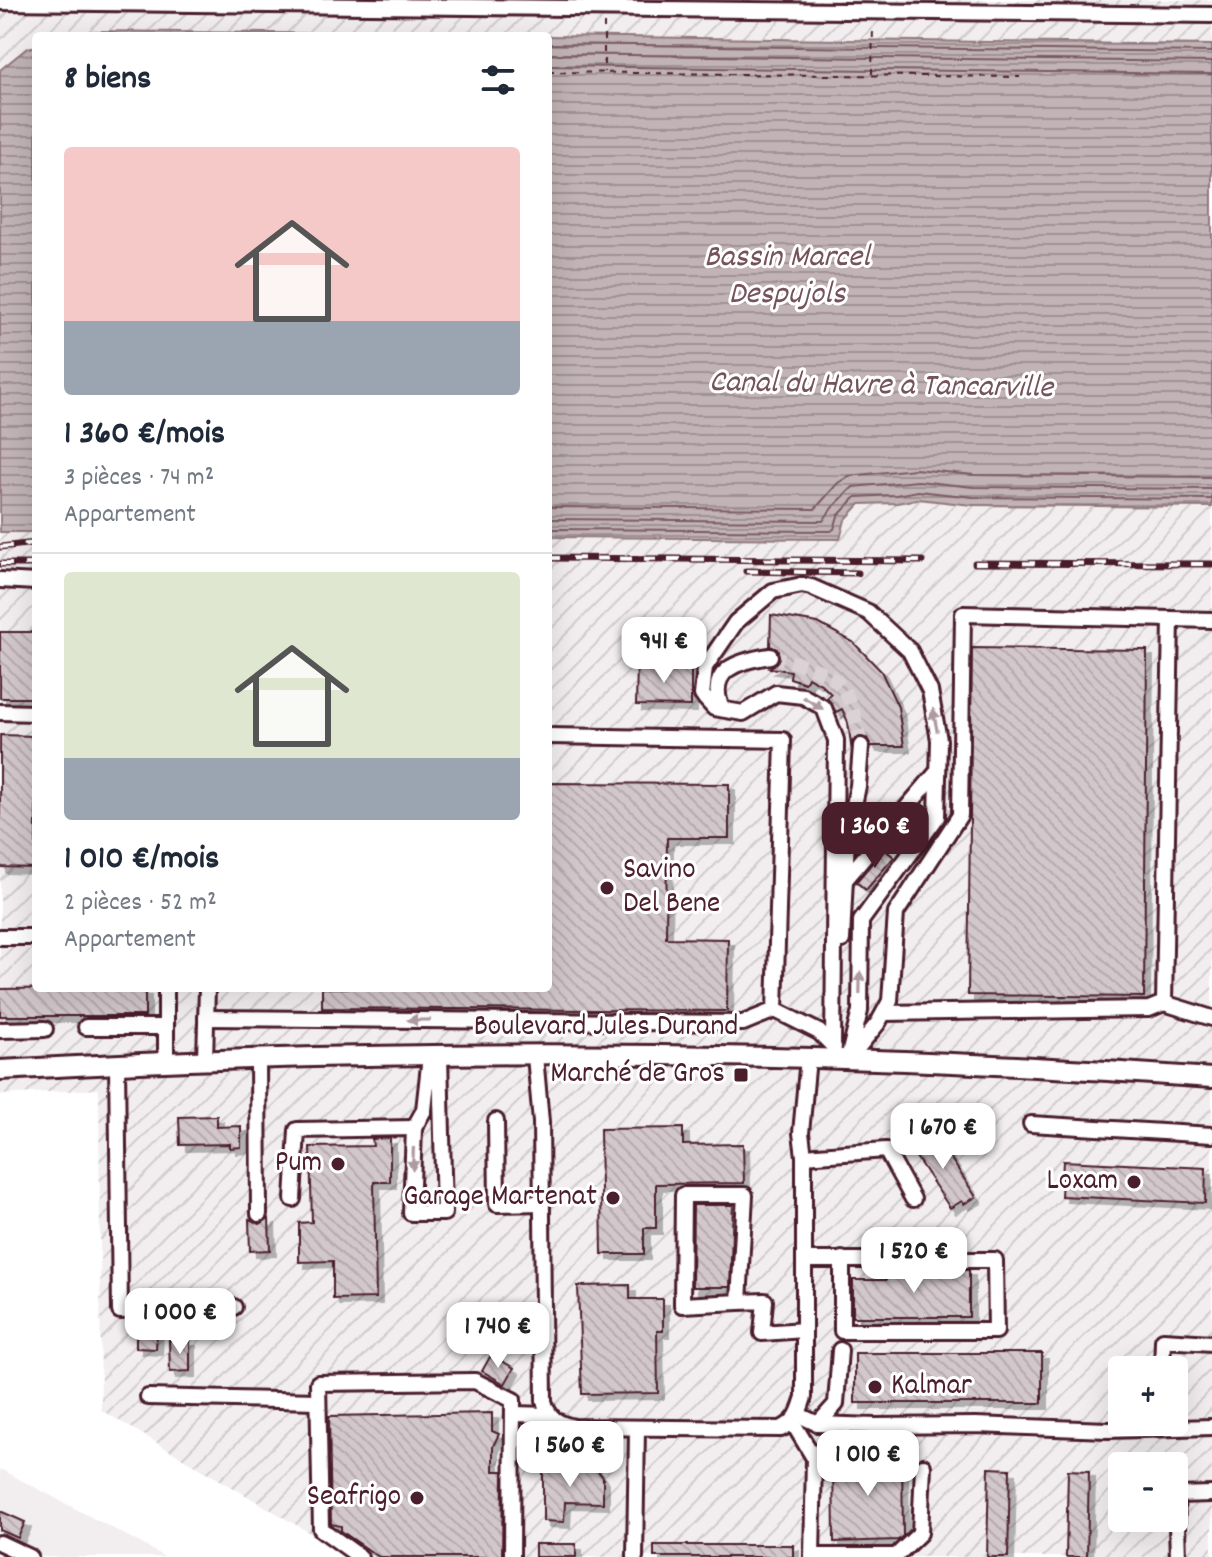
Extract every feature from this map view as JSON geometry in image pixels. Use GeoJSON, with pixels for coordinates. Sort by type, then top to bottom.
{"type":"FeatureCollection","features":[{"type":"Feature","properties":{"kind":"main road","name":"Boulevard Jules Durand"},"geometry":{"type":"LineString","coordinates":[[0,1070],[205,1059],[435,1056],[808,1058],[840,1052],[1212,1078]]}},
{"type":"Feature","properties":{"kind":"street"},"geometry":{"type":"LineString","coordinates":[[5,1],[989,6],[1212,15]]}},
{"type":"Feature","properties":{"kind":"street"},"geometry":{"type":"LineString","coordinates":[[0,580],[32,582]]}},
{"type":"Feature","properties":{"kind":"street"},"geometry":{"type":"LineString","coordinates":[[802,585],[868,612],[910,651],[930,691],[939,740],[937,817],[861,921],[860,1011],[840,1052],[836,740],[824,708],[803,696],[776,693],[743,713],[714,708],[702,695],[705,667],[736,622],[773,591],[802,585]]}},
{"type":"Feature","properties":{"kind":"street"},"geometry":{"type":"LineString","coordinates":[[840,1052],[884,1013],[890,1001],[896,913],[960,815],[963,614],[1212,620]]}},
{"type":"Feature","properties":{"kind":"street"},"geometry":{"type":"LineString","coordinates":[[1164,1003],[1171,619]]}},
{"type":"Feature","properties":{"kind":"street"},"geometry":{"type":"LineString","coordinates":[[722,709],[715,692],[720,676],[732,666],[770,656]]}},
{"type":"Feature","properties":{"kind":"street"},"geometry":{"type":"LineString","coordinates":[[0,712],[32,713]]}},
{"type":"Feature","properties":{"kind":"street"},"geometry":{"type":"LineString","coordinates":[[552,736],[783,740],[775,1010]]}},
{"type":"Feature","properties":{"kind":"street"},"geometry":{"type":"LineString","coordinates":[[840,1052],[847,838],[858,786],[861,746]]}},
{"type":"Feature","properties":{"kind":"street"},"geometry":{"type":"LineString","coordinates":[[845,880],[938,771]]}},
{"type":"Feature","properties":{"kind":"street"},"geometry":{"type":"LineString","coordinates":[[0,937],[32,937]]}},
{"type":"Feature","properties":{"kind":"street"},"geometry":{"type":"LineString","coordinates":[[166,992],[166,1061]]}},
{"type":"Feature","properties":{"kind":"street"},"geometry":{"type":"LineString","coordinates":[[205,1059],[207,992]]}},
{"type":"Feature","properties":{"kind":"street"},"geometry":{"type":"LineString","coordinates":[[884,1013],[1149,1009],[1164,1003],[1212,1018]]}},
{"type":"Feature","properties":{"kind":"street"},"geometry":{"type":"LineString","coordinates":[[206,1018],[743,1023],[775,1010],[809,1027],[840,1052]]}},
{"type":"Feature","properties":{"kind":"street"},"geometry":{"type":"LineString","coordinates":[[86,1027],[166,1027]]}},
{"type":"Feature","properties":{"kind":"street"},"geometry":{"type":"LineString","coordinates":[[0,1030],[45,1029]]}},
{"type":"Feature","properties":{"kind":"street"},"geometry":{"type":"LineString","coordinates":[[435,1056],[444,1213],[411,1213],[414,1128],[424,1110],[435,1056]]}},
{"type":"Feature","properties":{"kind":"street"},"geometry":{"type":"LineString","coordinates":[[535,1056],[541,1122],[544,1401],[548,1415],[558,1423],[574,1427],[637,1428],[781,1429],[796,1419],[804,1397],[804,1156],[801,1133],[808,1058]]}},
{"type":"Feature","properties":{"kind":"street"},"geometry":{"type":"LineString","coordinates":[[258,1058],[259,1214]]}},
{"type":"Feature","properties":{"kind":"street"},"geometry":{"type":"LineString","coordinates":[[117,1064],[120,1311],[234,1307]]}},
{"type":"Feature","properties":{"kind":"street"},"geometry":{"type":"LineString","coordinates":[[496,1121],[497,1204],[542,1203]]}},
{"type":"Feature","properties":{"kind":"street"},"geometry":{"type":"LineString","coordinates":[[1031,1124],[1212,1135]]}},
{"type":"Feature","properties":{"kind":"street"},"geometry":{"type":"LineString","coordinates":[[293,1199],[297,1130],[414,1128]]}},
{"type":"Feature","properties":{"kind":"street"},"geometry":{"type":"LineString","coordinates":[[804,1156],[886,1150],[913,1199]]}},
{"type":"Feature","properties":{"kind":"street"},"geometry":{"type":"LineString","coordinates":[[739,1302],[745,1195],[683,1195],[682,1305],[765,1301],[762,1333],[804,1330]]}},
{"type":"Feature","properties":{"kind":"street"},"geometry":{"type":"LineString","coordinates":[[804,1260],[842,1259],[995,1260],[996,1331],[842,1331],[842,1259]]}},
{"type":"Feature","properties":{"kind":"street"},"geometry":{"type":"LineString","coordinates":[[1162,1356],[1163,1340],[1212,1343]]}},
{"type":"Feature","properties":{"kind":"street"},"geometry":{"type":"LineString","coordinates":[[818,1424],[836,1404],[840,1350]]}},
{"type":"Feature","properties":{"kind":"street"},"geometry":{"type":"LineString","coordinates":[[360,1557],[321,1529],[318,1383],[475,1381],[513,1400],[512,1557]]}},
{"type":"Feature","properties":{"kind":"street"},"geometry":{"type":"LineString","coordinates":[[148,1397],[318,1401]]}},
{"type":"Feature","properties":{"kind":"street"},"geometry":{"type":"LineString","coordinates":[[513,1414],[548,1415]]}},
{"type":"Feature","properties":{"kind":"street"},"geometry":{"type":"LineString","coordinates":[[796,1419],[818,1424],[1108,1430]]}},
{"type":"Feature","properties":{"kind":"street"},"geometry":{"type":"LineString","coordinates":[[796,1419],[814,1458],[812,1556],[896,1556],[920,1533],[923,1466]]}},
{"type":"Feature","properties":{"kind":"street"},"geometry":{"type":"LineString","coordinates":[[1188,1426],[1212,1427]]}},
{"type":"Feature","properties":{"kind":"street"},"geometry":{"type":"LineString","coordinates":[[635,1557],[637,1428]]}},
{"type":"Feature","properties":{"kind":"street"},"geometry":{"type":"LineString","coordinates":[[1178,1557],[1176,1495],[1212,1494]]}},
{"type":"Feature","properties":{"kind":"street"},"geometry":{"type":"LineString","coordinates":[[0,1543],[30,1557]]}},
{"type":"Feature","properties":{"kind":"path"},"geometry":{"type":"LineString","coordinates":[[604,23],[604,73]]}},
{"type":"Feature","properties":{"kind":"path"},"geometry":{"type":"LineString","coordinates":[[872,76],[873,26]]}},
{"type":"Feature","properties":{"kind":"path"},"geometry":{"type":"LineString","coordinates":[[552,72],[1020,77]]}},
{"type":"Feature","properties":{"kind":"shaded area"},"geometry":{"type":"Polygon","coordinates":[[[0,0],[1212,0],[1212,45],[552,37],[552,32],[32,32],[32,47],[0,70],[0,0]]]}},
{"type":"Feature","properties":{"kind":"shaded area"},"geometry":{"type":"Polygon","coordinates":[[[918,499],[972,505],[1212,507],[1212,1557],[344,1557],[315,1536],[101,1410],[99,1089],[0,1095],[0,532],[32,532],[32,992],[552,992],[552,537],[840,539],[845,520],[860,504],[918,499]]]}},
{"type":"Feature","properties":{"kind":"shaded area"},"geometry":{"type":"Polygon","coordinates":[[[0,1469],[142,1544],[164,1557],[0,1557],[0,1469]]]}},
{"type":"Feature","properties":{"kind":"water"},"geometry":{"type":"Polygon","coordinates":[[[95,31],[182,32],[91,32],[95,31]]]}},
{"type":"Feature","properties":{"kind":"water","name":"Bassin Marcel Despujols"},"geometry":{"type":"Polygon","coordinates":[[[552,36],[1212,45],[1212,507],[972,505],[918,499],[860,504],[845,520],[840,539],[552,537],[552,36]]]}},
{"type":"Feature","properties":{"kind":"water"},"geometry":{"type":"Polygon","coordinates":[[[32,47],[32,532],[0,532],[0,70],[32,47]]]}},
{"type":"Feature","properties":{"kind":"building"},"geometry":{"type":"Polygon","coordinates":[[[771,615],[818,623],[853,642],[881,671],[898,707],[904,746],[871,746],[867,738],[861,736],[851,745],[848,722],[842,709],[836,712],[827,698],[831,694],[821,684],[808,677],[805,683],[790,678],[791,671],[769,668],[777,663],[780,655],[777,649],[770,646],[771,615]]]}},
{"type":"Feature","properties":{"kind":"building"},"geometry":{"type":"Polygon","coordinates":[[[0,632],[32,632],[32,698],[0,698],[0,632]]]}},
{"type":"Feature","properties":{"kind":"building"},"geometry":{"type":"Polygon","coordinates":[[[972,648],[1147,650],[1144,997],[968,995],[972,648]]]}},
{"type":"Feature","properties":{"kind":"building"},"geometry":{"type":"Polygon","coordinates":[[[637,664],[691,664],[691,706],[636,705],[637,664]]]}},
{"type":"Feature","properties":{"kind":"building"},"geometry":{"type":"Polygon","coordinates":[[[0,735],[32,736],[32,868],[0,867],[0,735]]]}},
{"type":"Feature","properties":{"kind":"building","name":"Savino Del Bene"},"geometry":{"type":"Polygon","coordinates":[[[552,783],[729,784],[729,838],[667,838],[666,938],[728,939],[727,1011],[322,1008],[322,992],[552,992],[552,783]]]}},
{"type":"Feature","properties":{"kind":"building"},"geometry":{"type":"Polygon","coordinates":[[[884,849],[894,857],[866,890],[856,882],[884,849]]]}},
{"type":"Feature","properties":{"kind":"building"},"geometry":{"type":"Polygon","coordinates":[[[0,989],[145,992],[145,1016],[0,1016],[0,989]]]}},
{"type":"Feature","properties":{"kind":"building"},"geometry":{"type":"Polygon","coordinates":[[[217,1116],[217,1127],[241,1126],[241,1147],[230,1148],[230,1144],[180,1145],[179,1117],[217,1116]]]}},
{"type":"Feature","properties":{"kind":"building"},"geometry":{"type":"Polygon","coordinates":[[[683,1128],[683,1145],[743,1144],[744,1183],[656,1184],[656,1228],[644,1228],[644,1254],[602,1254],[600,1129],[683,1128]]]}},
{"type":"Feature","properties":{"kind":"building"},"geometry":{"type":"Polygon","coordinates":[[[934,1133],[976,1197],[964,1204],[962,1201],[950,1208],[910,1148],[934,1133]]]}},
{"type":"Feature","properties":{"kind":"building"},"geometry":{"type":"Polygon","coordinates":[[[390,1138],[390,1182],[374,1182],[376,1298],[333,1299],[333,1261],[299,1262],[299,1223],[312,1222],[310,1147],[373,1146],[372,1139],[390,1138]]]}},
{"type":"Feature","properties":{"kind":"building","name":"Loxam"},"geometry":{"type":"Polygon","coordinates":[[[1063,1161],[1206,1168],[1205,1203],[1061,1196],[1063,1161]]]}},
{"type":"Feature","properties":{"kind":"building"},"geometry":{"type":"Polygon","coordinates":[[[693,1205],[733,1205],[730,1287],[692,1287],[693,1205]]]}},
{"type":"Feature","properties":{"kind":"building"},"geometry":{"type":"Polygon","coordinates":[[[269,1218],[270,1250],[250,1251],[249,1219],[260,1224],[269,1218]]]}},
{"type":"Feature","properties":{"kind":"building"},"geometry":{"type":"Polygon","coordinates":[[[886,1270],[969,1270],[969,1317],[853,1317],[853,1280],[886,1280],[886,1270]]]}},
{"type":"Feature","properties":{"kind":"building"},"geometry":{"type":"Polygon","coordinates":[[[630,1285],[630,1299],[663,1299],[663,1331],[657,1331],[658,1393],[582,1394],[578,1286],[630,1285]]]}},
{"type":"Feature","properties":{"kind":"building"},"geometry":{"type":"Polygon","coordinates":[[[136,1330],[157,1331],[156,1349],[136,1348],[136,1330]]]}},
{"type":"Feature","properties":{"kind":"building"},"geometry":{"type":"Polygon","coordinates":[[[169,1340],[190,1340],[190,1371],[170,1372],[169,1340]]]}},
{"type":"Feature","properties":{"kind":"building"},"geometry":{"type":"Polygon","coordinates":[[[855,1353],[1042,1353],[1042,1403],[855,1403],[855,1353]]]}},
{"type":"Feature","properties":{"kind":"building"},"geometry":{"type":"Polygon","coordinates":[[[491,1355],[514,1368],[505,1384],[482,1371],[491,1355]]]}},
{"type":"Feature","properties":{"kind":"building","name":"Seafrigo"},"geometry":{"type":"Polygon","coordinates":[[[492,1413],[492,1431],[499,1434],[493,1446],[493,1471],[503,1471],[502,1557],[379,1557],[341,1531],[341,1526],[331,1524],[329,1416],[492,1413]]]}},
{"type":"Feature","properties":{"kind":"building"},"geometry":{"type":"Polygon","coordinates":[[[833,1455],[902,1456],[903,1536],[898,1540],[834,1542],[833,1455]]]}},
{"type":"Feature","properties":{"kind":"building"},"geometry":{"type":"Polygon","coordinates":[[[576,1461],[590,1461],[603,1477],[603,1503],[565,1502],[564,1522],[543,1521],[543,1469],[571,1469],[576,1461]]]}},
{"type":"Feature","properties":{"kind":"building"},"geometry":{"type":"Polygon","coordinates":[[[989,1468],[1010,1469],[1008,1557],[987,1557],[989,1468]]]}},
{"type":"Feature","properties":{"kind":"building"},"geometry":{"type":"Polygon","coordinates":[[[1068,1470],[1089,1471],[1087,1557],[1066,1557],[1068,1470]]]}},
{"type":"Feature","properties":{"kind":"building"},"geometry":{"type":"Polygon","coordinates":[[[0,1511],[25,1522],[18,1538],[0,1530],[0,1511]]]}},
{"type":"Feature","properties":{"kind":"building"},"geometry":{"type":"Polygon","coordinates":[[[535,1544],[576,1544],[576,1557],[535,1557],[535,1544]]]}},
{"type":"Feature","properties":{"kind":"building"},"geometry":{"type":"Polygon","coordinates":[[[654,1545],[793,1545],[793,1557],[654,1557],[654,1545]]]}},
{"type":"Feature","properties":{"kind":"tunnel"},"geometry":{"type":"LineString","coordinates":[[770,656],[817,670],[834,679],[851,706],[861,746]]}},
{"type":"Feature","properties":{"kind":"railway"},"geometry":{"type":"LineString","coordinates":[[0,547],[32,543]]}},
{"type":"Feature","properties":{"kind":"railway"},"geometry":{"type":"LineString","coordinates":[[552,558],[922,561]]}},
{"type":"Feature","properties":{"kind":"railway"},"geometry":{"type":"LineString","coordinates":[[975,563],[1212,564]]}},
{"type":"Feature","properties":{"kind":"railway"},"geometry":{"type":"LineString","coordinates":[[0,564],[32,564]]}},
{"type":"Feature","properties":{"kind":"railway"},"geometry":{"type":"LineString","coordinates":[[746,571],[858,573]]}},
{"type":"Feature","properties":{"kind":"place","name":"Savino Del Bene"},"geometry":{"type":"Point","coordinates":[607,888]}},
{"type":"Feature","properties":{"kind":"place","name":"Marché de Gros"},"geometry":{"type":"Point","coordinates":[741,1075]}},
{"type":"Feature","properties":{"kind":"place","name":"Pum"},"geometry":{"type":"Point","coordinates":[338,1164]}},
{"type":"Feature","properties":{"kind":"place","name":"Loxam"},"geometry":{"type":"Point","coordinates":[1134,1182]}},
{"type":"Feature","properties":{"kind":"place","name":"Garage Martenat"},"geometry":{"type":"Point","coordinates":[613,1198]}},
{"type":"Feature","properties":{"kind":"place","name":"Kalmar"},"geometry":{"type":"Point","coordinates":[875,1387]}},
{"type":"Feature","properties":{"kind":"place","name":"Seafrigo"},"geometry":{"type":"Point","coordinates":[417,1498]}},
{"type":"Feature","properties":{"kind":"water label","name":"Canal du Havre à Tancarville"},"geometry":{"type":"Point","coordinates":[881,387]}}]}
